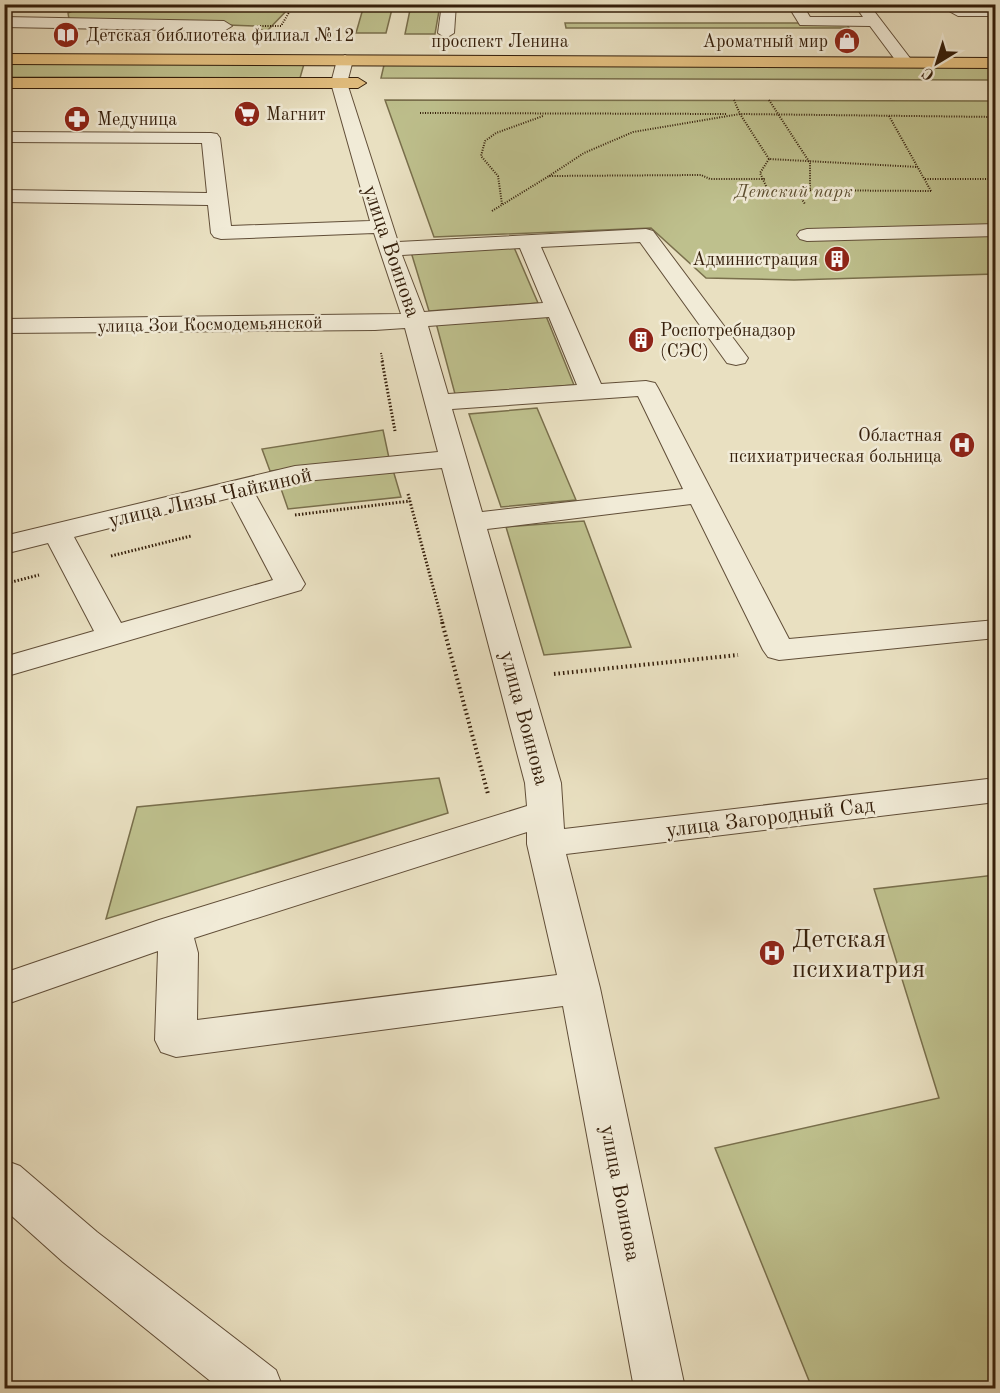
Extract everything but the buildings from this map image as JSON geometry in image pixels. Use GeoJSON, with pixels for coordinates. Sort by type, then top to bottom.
{"type":"FeatureCollection","features":[{"type":"Feature","properties":{"kind":"main road","name":"проспект Ленина"},"geometry":{"type":"LineString","coordinates":[[4,59],[342,72],[375,83]]}},
{"type":"Feature","properties":{"kind":"main road","name":"проспект Ленина"},"geometry":{"type":"LineString","coordinates":[[4,83],[342,72],[905,62],[996,63]]}},
{"type":"Feature","properties":{"kind":"street"},"geometry":{"type":"LineString","coordinates":[[446,33],[449,4]]}},
{"type":"Feature","properties":{"kind":"street"},"geometry":{"type":"LineString","coordinates":[[794,4],[805,22],[874,21]]}},
{"type":"Feature","properties":{"kind":"street"},"geometry":{"type":"LineString","coordinates":[[905,62],[863,7],[953,7],[958,12],[996,12]]}},
{"type":"Feature","properties":{"kind":"street"},"geometry":{"type":"LineString","coordinates":[[4,10],[68,10]]}},
{"type":"Feature","properties":{"kind":"street"},"geometry":{"type":"LineString","coordinates":[[4,22],[224,26]]}},
{"type":"Feature","properties":{"kind":"street","name":"улица Воинова"},"geometry":{"type":"LineString","coordinates":[[342,72],[386,238],[416,320],[543,783],[546,829],[660,1389]]}},
{"type":"Feature","properties":{"kind":"street"},"geometry":{"type":"LineString","coordinates":[[4,137],[211,138],[221,233],[528,241],[646,235],[736,358]]}},
{"type":"Feature","properties":{"kind":"street"},"geometry":{"type":"LineString","coordinates":[[4,196],[218,199]]}},
{"type":"Feature","properties":{"kind":"street"},"geometry":{"type":"LineString","coordinates":[[807,235],[996,230]]}},
{"type":"Feature","properties":{"kind":"street"},"geometry":{"type":"LineString","coordinates":[[528,241],[593,393]]}},
{"type":"Feature","properties":{"kind":"street","name":"улица Зои Космодемьянской"},"geometry":{"type":"LineString","coordinates":[[4,326],[375,323],[559,309]]}},
{"type":"Feature","properties":{"kind":"street"},"geometry":{"type":"LineString","coordinates":[[438,402],[646,388],[779,650],[996,629]]}},
{"type":"Feature","properties":{"kind":"street","name":"улица Лизы Чайкиной"},"geometry":{"type":"LineString","coordinates":[[4,545],[295,474],[454,459]]}},
{"type":"Feature","properties":{"kind":"street"},"geometry":{"type":"LineString","coordinates":[[4,667],[290,584],[238,488]]}},
{"type":"Feature","properties":{"kind":"street"},"geometry":{"type":"LineString","coordinates":[[472,522],[701,495]]}},
{"type":"Feature","properties":{"kind":"street"},"geometry":{"type":"LineString","coordinates":[[57,532],[112,636]]}},
{"type":"Feature","properties":{"kind":"street","name":"улица Загородный Сад"},"geometry":{"type":"LineString","coordinates":[[4,989],[174,930],[546,829],[996,790]]}},
{"type":"Feature","properties":{"kind":"street"},"geometry":{"type":"LineString","coordinates":[[174,930],[178,953],[176,1040],[580,988]]}},
{"type":"Feature","properties":{"kind":"street"},"geometry":{"type":"LineString","coordinates":[[4,1180],[80,1247],[258,1389]]}},
{"type":"Feature","properties":{"kind":"path"},"geometry":{"type":"LineString","coordinates":[[224,26],[281,26],[294,4]]}},
{"type":"Feature","properties":{"kind":"path"},"geometry":{"type":"LineString","coordinates":[[734,100],[740,114],[769,159]]}},
{"type":"Feature","properties":{"kind":"path"},"geometry":{"type":"LineString","coordinates":[[769,100],[810,163],[810,190]]}},
{"type":"Feature","properties":{"kind":"path"},"geometry":{"type":"LineString","coordinates":[[420,113],[996,117]]}},
{"type":"Feature","properties":{"kind":"path"},"geometry":{"type":"LineString","coordinates":[[502,204],[498,193],[499,180],[493,168],[481,156],[485,141],[496,133],[548,114]]}},
{"type":"Feature","properties":{"kind":"path"},"geometry":{"type":"LineString","coordinates":[[484,217],[584,153],[633,132],[740,114]]}},
{"type":"Feature","properties":{"kind":"path"},"geometry":{"type":"LineString","coordinates":[[769,159],[760,172],[768,190],[931,191],[889,116]]}},
{"type":"Feature","properties":{"kind":"path"},"geometry":{"type":"LineString","coordinates":[[769,159],[918,167]]}},
{"type":"Feature","properties":{"kind":"path"},"geometry":{"type":"LineString","coordinates":[[549,176],[701,175],[710,179],[765,179]]}},
{"type":"Feature","properties":{"kind":"path"},"geometry":{"type":"LineString","coordinates":[[924,178],[996,179]]}},
{"type":"Feature","properties":{"kind":"path"},"geometry":{"type":"LineString","coordinates":[[4,584],[255,520],[410,501]]}},
{"type":"Feature","properties":{"kind":"path"},"geometry":{"type":"LineString","coordinates":[[515,679],[779,650]]}},
{"type":"Feature","properties":{"kind":"green space"},"geometry":{"type":"Polygon","coordinates":[[[87,4],[292,5],[266,32],[254,26],[69,19],[68,13],[87,4]]]}},
{"type":"Feature","properties":{"kind":"green space"},"geometry":{"type":"Polygon","coordinates":[[[364,5],[393,5],[386,33],[356,33],[364,5]]]}},
{"type":"Feature","properties":{"kind":"green space"},"geometry":{"type":"Polygon","coordinates":[[[411,5],[440,5],[435,34],[405,34],[411,5]]]}},
{"type":"Feature","properties":{"kind":"green space"},"geometry":{"type":"Polygon","coordinates":[[[565,23],[846,23],[849,28],[566,28],[565,23]]]}},
{"type":"Feature","properties":{"kind":"green space"},"geometry":{"type":"Polygon","coordinates":[[[5,64],[304,64],[300,78],[5,77],[5,64]]]}},
{"type":"Feature","properties":{"kind":"green space"},"geometry":{"type":"Polygon","coordinates":[[[384,65],[996,66],[995,80],[381,78],[384,65]]]}},
{"type":"Feature","properties":{"kind":"green space","name":"Детский парк"},"geometry":{"type":"Polygon","coordinates":[[[385,100],[995,101],[995,274],[794,280],[706,278],[651,228],[434,237],[385,100]]]}},
{"type":"Feature","properties":{"kind":"green space"},"geometry":{"type":"Polygon","coordinates":[[[513,245],[538,303],[429,311],[411,252],[513,245]]]}},
{"type":"Feature","properties":{"kind":"green space"},"geometry":{"type":"Polygon","coordinates":[[[546,316],[574,385],[455,394],[436,323],[546,316]]]}},
{"type":"Feature","properties":{"kind":"green space"},"geometry":{"type":"Polygon","coordinates":[[[537,408],[576,500],[501,507],[469,414],[537,408]]]}},
{"type":"Feature","properties":{"kind":"green space"},"geometry":{"type":"Polygon","coordinates":[[[383,430],[389,458],[270,471],[262,449],[383,430]]]}},
{"type":"Feature","properties":{"kind":"green space"},"geometry":{"type":"Polygon","coordinates":[[[393,470],[401,497],[288,509],[279,483],[393,470]]]}},
{"type":"Feature","properties":{"kind":"green space"},"geometry":{"type":"Polygon","coordinates":[[[584,521],[631,647],[544,655],[506,527],[584,521]]]}},
{"type":"Feature","properties":{"kind":"green space"},"geometry":{"type":"Polygon","coordinates":[[[439,778],[448,813],[106,919],[137,807],[439,778]]]}},
{"type":"Feature","properties":{"kind":"green space"},"geometry":{"type":"Polygon","coordinates":[[[995,875],[995,1388],[812,1388],[715,1148],[939,1098],[874,889],[995,875]]]}},
{"type":"Feature","properties":{"kind":"place","name":"Детская библиотека филиал №12"},"geometry":{"type":"Point","coordinates":[66,35]}},
{"type":"Feature","properties":{"kind":"place","name":"Ароматный мир"},"geometry":{"type":"Point","coordinates":[847,41]}},
{"type":"Feature","properties":{"kind":"place","name":"Магнит"},"geometry":{"type":"Point","coordinates":[247,114]}},
{"type":"Feature","properties":{"kind":"place","name":"Медуница"},"geometry":{"type":"Point","coordinates":[77,119]}},
{"type":"Feature","properties":{"kind":"place","name":"Администрация"},"geometry":{"type":"Point","coordinates":[837,259]}},
{"type":"Feature","properties":{"kind":"place","name":"Роспотребнадзор (СЭС)"},"geometry":{"type":"Point","coordinates":[641,340]}},
{"type":"Feature","properties":{"kind":"place","name":"Областная психиатрическая больница"},"geometry":{"type":"Point","coordinates":[962,445]}},
{"type":"Feature","properties":{"kind":"place","name":"Детская психиатрия"},"geometry":{"type":"Point","coordinates":[772,953]}}]}
